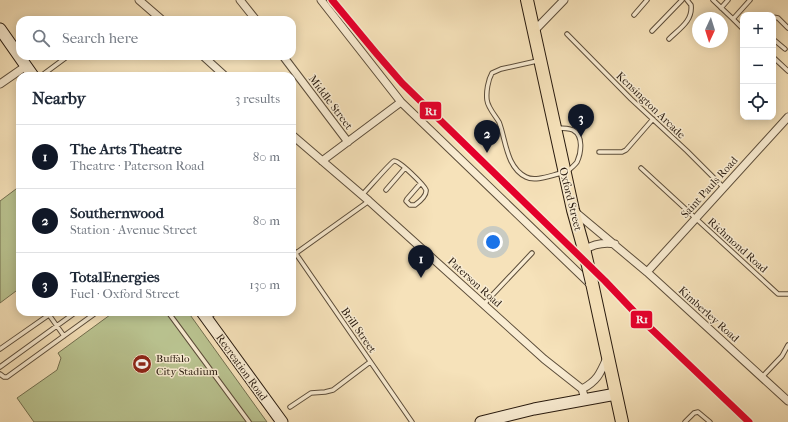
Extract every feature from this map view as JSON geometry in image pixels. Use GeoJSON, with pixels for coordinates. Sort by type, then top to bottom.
{"type":"FeatureCollection","features":[{"type":"Feature","properties":{"kind":"main road","name":"Oxford Street"},"geometry":{"type":"LineString","coordinates":[[527,0],[573,210],[593,285],[622,422]]}},
{"type":"Feature","properties":{"kind":"street"},"geometry":{"type":"LineString","coordinates":[[139,0],[157,16]]}},
{"type":"Feature","properties":{"kind":"street"},"geometry":{"type":"LineString","coordinates":[[240,0],[253,16]]}},
{"type":"Feature","properties":{"kind":"street"},"geometry":{"type":"LineString","coordinates":[[321,0],[400,102],[593,285]]}},
{"type":"Feature","properties":{"kind":"street"},"geometry":{"type":"LineString","coordinates":[[534,31],[564,0]]}},
{"type":"Feature","properties":{"kind":"street"},"geometry":{"type":"LineString","coordinates":[[0,29],[16,52]]}},
{"type":"Feature","properties":{"kind":"street"},"geometry":{"type":"LineString","coordinates":[[22,60],[30,72]]}},
{"type":"Feature","properties":{"kind":"street"},"geometry":{"type":"LineString","coordinates":[[207,60],[220,72]]}},
{"type":"Feature","properties":{"kind":"street","name":"Middle Street"},"geometry":{"type":"LineString","coordinates":[[286,60],[295,72]]}},
{"type":"Feature","properties":{"kind":"street"},"geometry":{"type":"LineString","coordinates":[[17,72],[26,66]]}},
{"type":"Feature","properties":{"kind":"street"},"geometry":{"type":"LineString","coordinates":[[0,84],[16,73]]}},
{"type":"Feature","properties":{"kind":"street","name":"Middle Street"},"geometry":{"type":"LineString","coordinates":[[296,73],[348,142]]}},
{"type":"Feature","properties":{"kind":"street"},"geometry":{"type":"LineString","coordinates":[[322,161],[400,102]]}},
{"type":"Feature","properties":{"kind":"street","name":"Saint Pauls Road"},"geometry":{"type":"LineString","coordinates":[[647,272],[788,117]]}},
{"type":"Feature","properties":{"kind":"street","name":"Paterson Road"},"geometry":{"type":"LineString","coordinates":[[296,138],[369,201],[483,305],[584,394]]}},
{"type":"Feature","properties":{"kind":"street","name":"Kimberley Road"},"geometry":{"type":"LineString","coordinates":[[573,210],[647,272],[788,401]]}},
{"type":"Feature","properties":{"kind":"street"},"geometry":{"type":"LineString","coordinates":[[585,251],[597,244],[615,244]]}},
{"type":"Feature","properties":{"kind":"street","name":"Recreation Road"},"geometry":{"type":"LineString","coordinates":[[205,316],[282,422]]}},
{"type":"Feature","properties":{"kind":"street"},"geometry":{"type":"LineString","coordinates":[[584,394],[598,378],[608,355]]}},
{"type":"Feature","properties":{"kind":"street"},"geometry":{"type":"LineString","coordinates":[[481,422],[534,409],[584,394],[616,394]]}},
{"type":"Feature","properties":{"kind":"lane"},"geometry":{"type":"LineString","coordinates":[[634,15],[647,0]]}},
{"type":"Feature","properties":{"kind":"lane"},"geometry":{"type":"LineString","coordinates":[[652,31],[682,0]]}},
{"type":"Feature","properties":{"kind":"lane"},"geometry":{"type":"LineString","coordinates":[[669,39],[691,16],[691,5],[687,0]]}},
{"type":"Feature","properties":{"kind":"lane"},"geometry":{"type":"LineString","coordinates":[[713,0],[740,26]]}},
{"type":"Feature","properties":{"kind":"lane"},"geometry":{"type":"LineString","coordinates":[[721,8],[728,0]]}},
{"type":"Feature","properties":{"kind":"lane"},"geometry":{"type":"LineString","coordinates":[[733,19],[750,0]]}},
{"type":"Feature","properties":{"kind":"lane"},"geometry":{"type":"LineString","coordinates":[[776,18],[788,28]]}},
{"type":"Feature","properties":{"kind":"lane","name":"Kensington Arcade"},"geometry":{"type":"LineString","coordinates":[[567,34],[723,188]]}},
{"type":"Feature","properties":{"kind":"lane"},"geometry":{"type":"LineString","coordinates":[[776,42],[785,49]]}},
{"type":"Feature","properties":{"kind":"lane"},"geometry":{"type":"LineString","coordinates":[[46,72],[63,60]]}},
{"type":"Feature","properties":{"kind":"lane"},"geometry":{"type":"LineString","coordinates":[[776,60],[788,71]]}},
{"type":"Feature","properties":{"kind":"lane"},"geometry":{"type":"LineString","coordinates":[[540,61],[501,69],[492,73],[488,82],[487,100],[499,122],[511,160],[516,169],[527,178],[537,178],[565,172],[576,163],[580,151],[579,137],[574,131],[567,128],[555,128]]}},
{"type":"Feature","properties":{"kind":"lane"},"geometry":{"type":"LineString","coordinates":[[599,152],[622,152],[626,150],[653,119]]}},
{"type":"Feature","properties":{"kind":"lane"},"geometry":{"type":"LineString","coordinates":[[362,195],[384,172],[390,162],[397,161],[406,168],[426,190],[424,195],[415,205],[410,205],[406,201],[420,184]]}},
{"type":"Feature","properties":{"kind":"lane"},"geometry":{"type":"LineString","coordinates":[[386,190],[406,168]]}},
{"type":"Feature","properties":{"kind":"lane","name":"Richmond Road"},"geometry":{"type":"LineString","coordinates":[[640,168],[778,294],[788,294]]}},
{"type":"Feature","properties":{"kind":"lane"},"geometry":{"type":"LineString","coordinates":[[296,253],[369,201]]}},
{"type":"Feature","properties":{"kind":"lane"},"geometry":{"type":"LineString","coordinates":[[483,305],[532,253]]}},
{"type":"Feature","properties":{"kind":"lane","name":"Brill Street"},"geometry":{"type":"LineString","coordinates":[[296,257],[412,422]]}},
{"type":"Feature","properties":{"kind":"lane"},"geometry":{"type":"LineString","coordinates":[[0,349],[46,316]]}},
{"type":"Feature","properties":{"kind":"lane"},"geometry":{"type":"LineString","coordinates":[[52,316],[64,336]]}},
{"type":"Feature","properties":{"kind":"lane"},"geometry":{"type":"LineString","coordinates":[[0,367],[71,316]]}},
{"type":"Feature","properties":{"kind":"lane"},"geometry":{"type":"LineString","coordinates":[[0,374],[7,377],[92,316]]}},
{"type":"Feature","properties":{"kind":"lane"},"geometry":{"type":"LineString","coordinates":[[171,316],[249,422]]}},
{"type":"Feature","properties":{"kind":"lane"},"geometry":{"type":"LineString","coordinates":[[762,377],[782,356],[788,345]]}},
{"type":"Feature","properties":{"kind":"lane"},"geometry":{"type":"LineString","coordinates":[[290,407],[311,393],[333,390],[370,362]]}},
{"type":"Feature","properties":{"kind":"lane"},"geometry":{"type":"LineString","coordinates":[[685,422],[697,412],[710,422]]}},
{"type":"Feature","properties":{"kind":"green space"},"geometry":{"type":"Polygon","coordinates":[[[16,189],[16,291],[0,303],[0,201],[16,189]]]}},
{"type":"Feature","properties":{"kind":"green space","name":"Buffalo City Stadium"},"geometry":{"type":"Polygon","coordinates":[[[109,316],[191,316],[267,422],[34,422],[17,398],[57,370],[61,358],[58,353],[109,316]]]}},
{"type":"Feature","properties":{"kind":"railway"},"geometry":{"type":"LineString","coordinates":[[332,0],[402,83],[605,281],[643,321],[749,422]]}},
{"type":"Feature","properties":{"kind":"transit line","name":"R1"},"geometry":{"type":"LineString","coordinates":[[332,0],[402,83],[605,281],[643,321],[749,422]]}},
{"type":"Feature","properties":{"kind":"place","name":"TotalEnergies"},"geometry":{"type":"Point","coordinates":[581,137]}},
{"type":"Feature","properties":{"kind":"place","name":"Southernwood"},"geometry":{"type":"Point","coordinates":[487,153]}},
{"type":"Feature","properties":{"kind":"place","name":"The Arts Theatre"},"geometry":{"type":"Point","coordinates":[421,278]}},
{"type":"Feature","properties":{"kind":"place","name":"Buffalo City Stadium"},"geometry":{"type":"Point","coordinates":[142,364]}}]}
